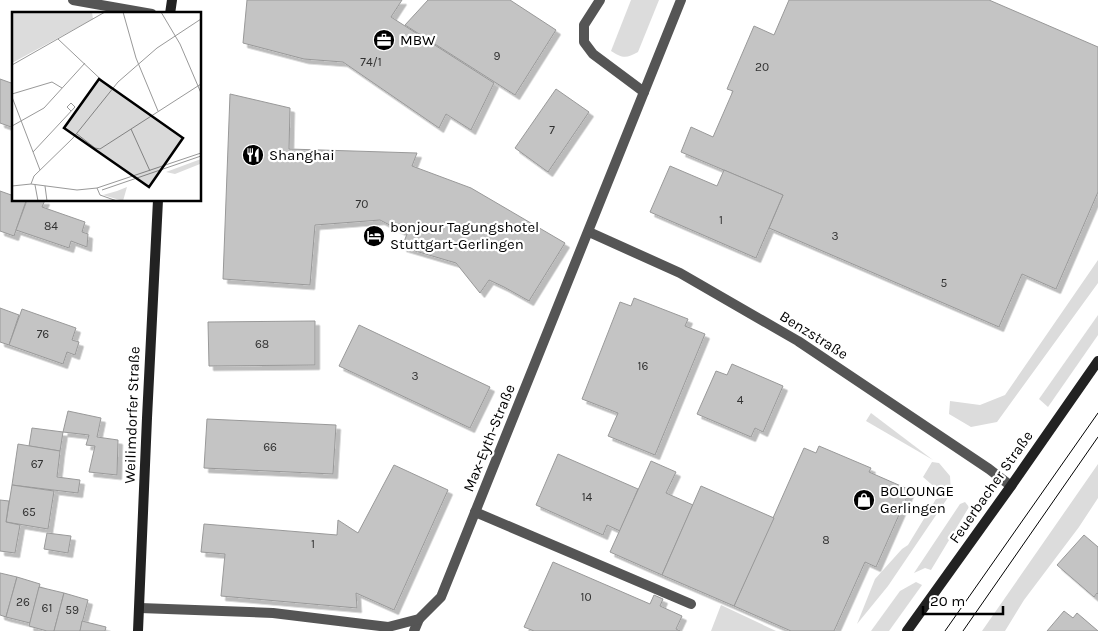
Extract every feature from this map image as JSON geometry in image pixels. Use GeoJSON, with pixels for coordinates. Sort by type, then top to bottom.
{"type":"FeatureCollection","features":[{"type":"Feature","properties":{"kind":"main road","name":"Weilimdorfer Straße"},"geometry":{"type":"LineString","coordinates":[[138,631],[158,201]]}},
{"type":"Feature","properties":{"kind":"main road","name":"Feuerbacher Straße"},"geometry":{"type":"LineString","coordinates":[[907,631],[1098,361]]}},
{"type":"Feature","properties":{"kind":"street"},"geometry":{"type":"LineString","coordinates":[[73,0],[141,12]]}},
{"type":"Feature","properties":{"kind":"street"},"geometry":{"type":"LineString","coordinates":[[600,0],[584,25],[584,42],[593,54],[644,92]]}},
{"type":"Feature","properties":{"kind":"street","name":"Max-Eyth-Straße"},"geometry":{"type":"LineString","coordinates":[[419,619],[440,597],[589,232],[681,0]]}},
{"type":"Feature","properties":{"kind":"street","name":"Benzstraße"},"geometry":{"type":"LineString","coordinates":[[589,232],[680,273],[798,341],[989,468],[1011,486]]}},
{"type":"Feature","properties":{"kind":"street"},"geometry":{"type":"LineString","coordinates":[[475,512],[691,604]]}},
{"type":"Feature","properties":{"kind":"street"},"geometry":{"type":"LineString","coordinates":[[140,608],[273,612],[388,627],[419,619]]}},
{"type":"Feature","properties":{"kind":"street"},"geometry":{"type":"LineString","coordinates":[[414,631],[419,619]]}},
{"type":"Feature","properties":{"kind":"shaded area"},"geometry":{"type":"Polygon","coordinates":[[[631,0],[659,0],[638,52],[624,57],[611,51],[631,0]]]}},
{"type":"Feature","properties":{"kind":"shaded area"},"geometry":{"type":"Polygon","coordinates":[[[1098,260],[1098,283],[997,422],[971,427],[949,414],[950,401],[980,405],[1005,395],[1098,260]]]}},
{"type":"Feature","properties":{"kind":"shaded area"},"geometry":{"type":"Polygon","coordinates":[[[1098,315],[1098,335],[1048,407],[1039,399],[1098,315]]]}},
{"type":"Feature","properties":{"kind":"shaded area"},"geometry":{"type":"Polygon","coordinates":[[[871,413],[933,460],[866,421],[871,413]]]}},
{"type":"Feature","properties":{"kind":"shaded area"},"geometry":{"type":"Polygon","coordinates":[[[932,462],[939,463],[950,476],[951,493],[888,586],[857,624],[875,579],[902,549],[908,545],[936,499],[946,497],[923,477],[932,462]]]}},
{"type":"Feature","properties":{"kind":"shaded area"},"geometry":{"type":"Polygon","coordinates":[[[1098,464],[1098,498],[1079,527],[1024,600],[1005,631],[982,631],[1098,464]]]}},
{"type":"Feature","properties":{"kind":"shaded area"},"geometry":{"type":"Polygon","coordinates":[[[965,502],[969,507],[931,570],[925,568],[914,573],[960,504],[965,502]]]}},
{"type":"Feature","properties":{"kind":"shaded area"},"geometry":{"type":"Polygon","coordinates":[[[916,582],[922,585],[889,631],[871,631],[900,591],[916,582]]]}},
{"type":"Feature","properties":{"kind":"shaded area"},"geometry":{"type":"Polygon","coordinates":[[[721,605],[776,631],[711,631],[721,605]]]}},
{"type":"Feature","properties":{"kind":"building"},"geometry":{"type":"Polygon","coordinates":[[[247,0],[402,0],[391,17],[494,83],[471,130],[446,114],[439,128],[343,62],[304,59],[243,43],[247,0]]]}},
{"type":"Feature","properties":{"kind":"building"},"geometry":{"type":"Polygon","coordinates":[[[428,0],[510,0],[556,30],[515,95],[405,25],[428,0]]]}},
{"type":"Feature","properties":{"kind":"building"},"geometry":{"type":"Polygon","coordinates":[[[789,0],[989,0],[1098,47],[1098,192],[1056,289],[1022,274],[999,327],[769,228],[783,195],[681,152],[691,127],[713,137],[733,91],[727,89],[754,26],[774,35],[789,0]]]}},
{"type":"Feature","properties":{"kind":"building"},"geometry":{"type":"Polygon","coordinates":[[[0,79],[12,83],[12,127],[0,123],[0,79]]]}},
{"type":"Feature","properties":{"kind":"building"},"geometry":{"type":"Polygon","coordinates":[[[556,89],[589,112],[548,172],[515,148],[556,89]]]}},
{"type":"Feature","properties":{"kind":"building"},"geometry":{"type":"Polygon","coordinates":[[[230,94],[290,108],[289,149],[417,153],[412,166],[471,188],[565,243],[529,301],[489,280],[480,293],[456,263],[402,247],[407,234],[380,220],[315,225],[310,285],[223,279],[230,94]]]}},
{"type":"Feature","properties":{"kind":"building"},"geometry":{"type":"Polygon","coordinates":[[[670,166],[717,186],[724,170],[783,195],[756,258],[650,212],[670,166]]]}},
{"type":"Feature","properties":{"kind":"building"},"geometry":{"type":"Polygon","coordinates":[[[0,191],[12,195],[12,201],[26,201],[14,236],[0,231],[0,191]]]}},
{"type":"Feature","properties":{"kind":"building"},"geometry":{"type":"Polygon","coordinates":[[[27,201],[45,201],[42,207],[85,222],[82,232],[88,234],[87,247],[71,241],[69,248],[16,230],[27,201]]]}},
{"type":"Feature","properties":{"kind":"building"},"geometry":{"type":"Polygon","coordinates":[[[634,298],[688,319],[685,326],[705,334],[655,455],[608,436],[618,413],[582,399],[620,302],[631,306],[634,298]]]}},
{"type":"Feature","properties":{"kind":"building"},"geometry":{"type":"Polygon","coordinates":[[[0,308],[19,315],[9,345],[0,342],[0,308]]]}},
{"type":"Feature","properties":{"kind":"building"},"geometry":{"type":"Polygon","coordinates":[[[22,309],[76,328],[72,340],[79,342],[75,355],[67,352],[63,364],[9,345],[22,309]]]}},
{"type":"Feature","properties":{"kind":"building"},"geometry":{"type":"Polygon","coordinates":[[[315,321],[315,365],[209,366],[208,322],[315,321]]]}},
{"type":"Feature","properties":{"kind":"building"},"geometry":{"type":"Polygon","coordinates":[[[359,325],[490,387],[470,428],[339,366],[359,325]]]}},
{"type":"Feature","properties":{"kind":"building"},"geometry":{"type":"Polygon","coordinates":[[[732,364],[783,386],[763,432],[755,428],[751,437],[697,414],[716,371],[727,375],[732,364]]]}},
{"type":"Feature","properties":{"kind":"building"},"geometry":{"type":"Polygon","coordinates":[[[68,411],[101,418],[97,437],[118,440],[117,475],[89,472],[95,446],[86,445],[89,435],[63,432],[68,411]]]}},
{"type":"Feature","properties":{"kind":"building"},"geometry":{"type":"Polygon","coordinates":[[[207,419],[336,425],[333,474],[204,468],[207,419]]]}},
{"type":"Feature","properties":{"kind":"building"},"geometry":{"type":"Polygon","coordinates":[[[32,428],[63,432],[60,451],[29,446],[32,428]]]}},
{"type":"Feature","properties":{"kind":"building"},"geometry":{"type":"Polygon","coordinates":[[[18,444],[60,451],[57,477],[80,480],[78,493],[12,485],[18,444]]]}},
{"type":"Feature","properties":{"kind":"building"},"geometry":{"type":"Polygon","coordinates":[[[819,446],[871,468],[869,472],[910,490],[876,567],[865,562],[834,631],[791,631],[734,606],[804,448],[816,453],[819,446]]]}},
{"type":"Feature","properties":{"kind":"building"},"geometry":{"type":"Polygon","coordinates":[[[558,454],[638,489],[620,531],[607,525],[603,535],[536,505],[558,454]]]}},
{"type":"Feature","properties":{"kind":"building"},"geometry":{"type":"Polygon","coordinates":[[[651,461],[676,472],[666,493],[693,505],[662,575],[610,552],[651,461]]]}},
{"type":"Feature","properties":{"kind":"building"},"geometry":{"type":"Polygon","coordinates":[[[394,465],[448,490],[394,610],[356,593],[357,608],[221,596],[225,554],[201,552],[204,524],[337,535],[338,520],[358,533],[394,465]]]}},
{"type":"Feature","properties":{"kind":"building"},"geometry":{"type":"Polygon","coordinates":[[[12,485],[54,491],[48,529],[6,522],[12,485]]]}},
{"type":"Feature","properties":{"kind":"building"},"geometry":{"type":"Polygon","coordinates":[[[701,486],[774,518],[734,606],[662,575],[701,486]]]}},
{"type":"Feature","properties":{"kind":"building"},"geometry":{"type":"Polygon","coordinates":[[[0,500],[9,501],[6,522],[20,525],[15,553],[0,551],[0,500]]]}},
{"type":"Feature","properties":{"kind":"building"},"geometry":{"type":"Polygon","coordinates":[[[47,533],[71,536],[68,553],[44,549],[47,533]]]}},
{"type":"Feature","properties":{"kind":"building"},"geometry":{"type":"Polygon","coordinates":[[[1084,535],[1098,547],[1098,594],[1094,597],[1057,565],[1084,535]]]}},
{"type":"Feature","properties":{"kind":"building"},"geometry":{"type":"Polygon","coordinates":[[[553,562],[650,604],[654,595],[663,599],[660,606],[682,616],[676,629],[680,631],[534,631],[524,627],[553,562]]]}},
{"type":"Feature","properties":{"kind":"building"},"geometry":{"type":"Polygon","coordinates":[[[0,573],[17,577],[6,617],[0,615],[0,573]]]}},
{"type":"Feature","properties":{"kind":"building"},"geometry":{"type":"Polygon","coordinates":[[[17,577],[40,584],[30,623],[6,617],[17,577]]]}},
{"type":"Feature","properties":{"kind":"building"},"geometry":{"type":"Polygon","coordinates":[[[39,587],[64,593],[54,631],[29,626],[39,587]]]}},
{"type":"Feature","properties":{"kind":"building"},"geometry":{"type":"Polygon","coordinates":[[[64,593],[88,600],[80,631],[54,631],[64,593]]]}},
{"type":"Feature","properties":{"kind":"building"},"geometry":{"type":"Polygon","coordinates":[[[1064,611],[1073,618],[1077,613],[1098,631],[1047,631],[1064,611]]]}},
{"type":"Feature","properties":{"kind":"building"},"geometry":{"type":"Polygon","coordinates":[[[82,621],[106,627],[105,631],[80,631],[82,621]]]}},
{"type":"Feature","properties":{"kind":"tram line"},"geometry":{"type":"LineString","coordinates":[[945,631],[1098,413]]}},
{"type":"Feature","properties":{"kind":"tram line"},"geometry":{"type":"LineString","coordinates":[[963,631],[1098,437]]}},
{"type":"Feature","properties":{"kind":"place","name":"MBW"},"geometry":{"type":"Point","coordinates":[384,40]}},
{"type":"Feature","properties":{"kind":"place","name":"Shanghai"},"geometry":{"type":"Point","coordinates":[253,155]}},
{"type":"Feature","properties":{"kind":"place","name":"bonjour Tagungshotel Stuttgart-Gerlingen"},"geometry":{"type":"Point","coordinates":[374,236]}},
{"type":"Feature","properties":{"kind":"place","name":"BOLOUNGE Gerlingen"},"geometry":{"type":"Point","coordinates":[864,500]}}]}
